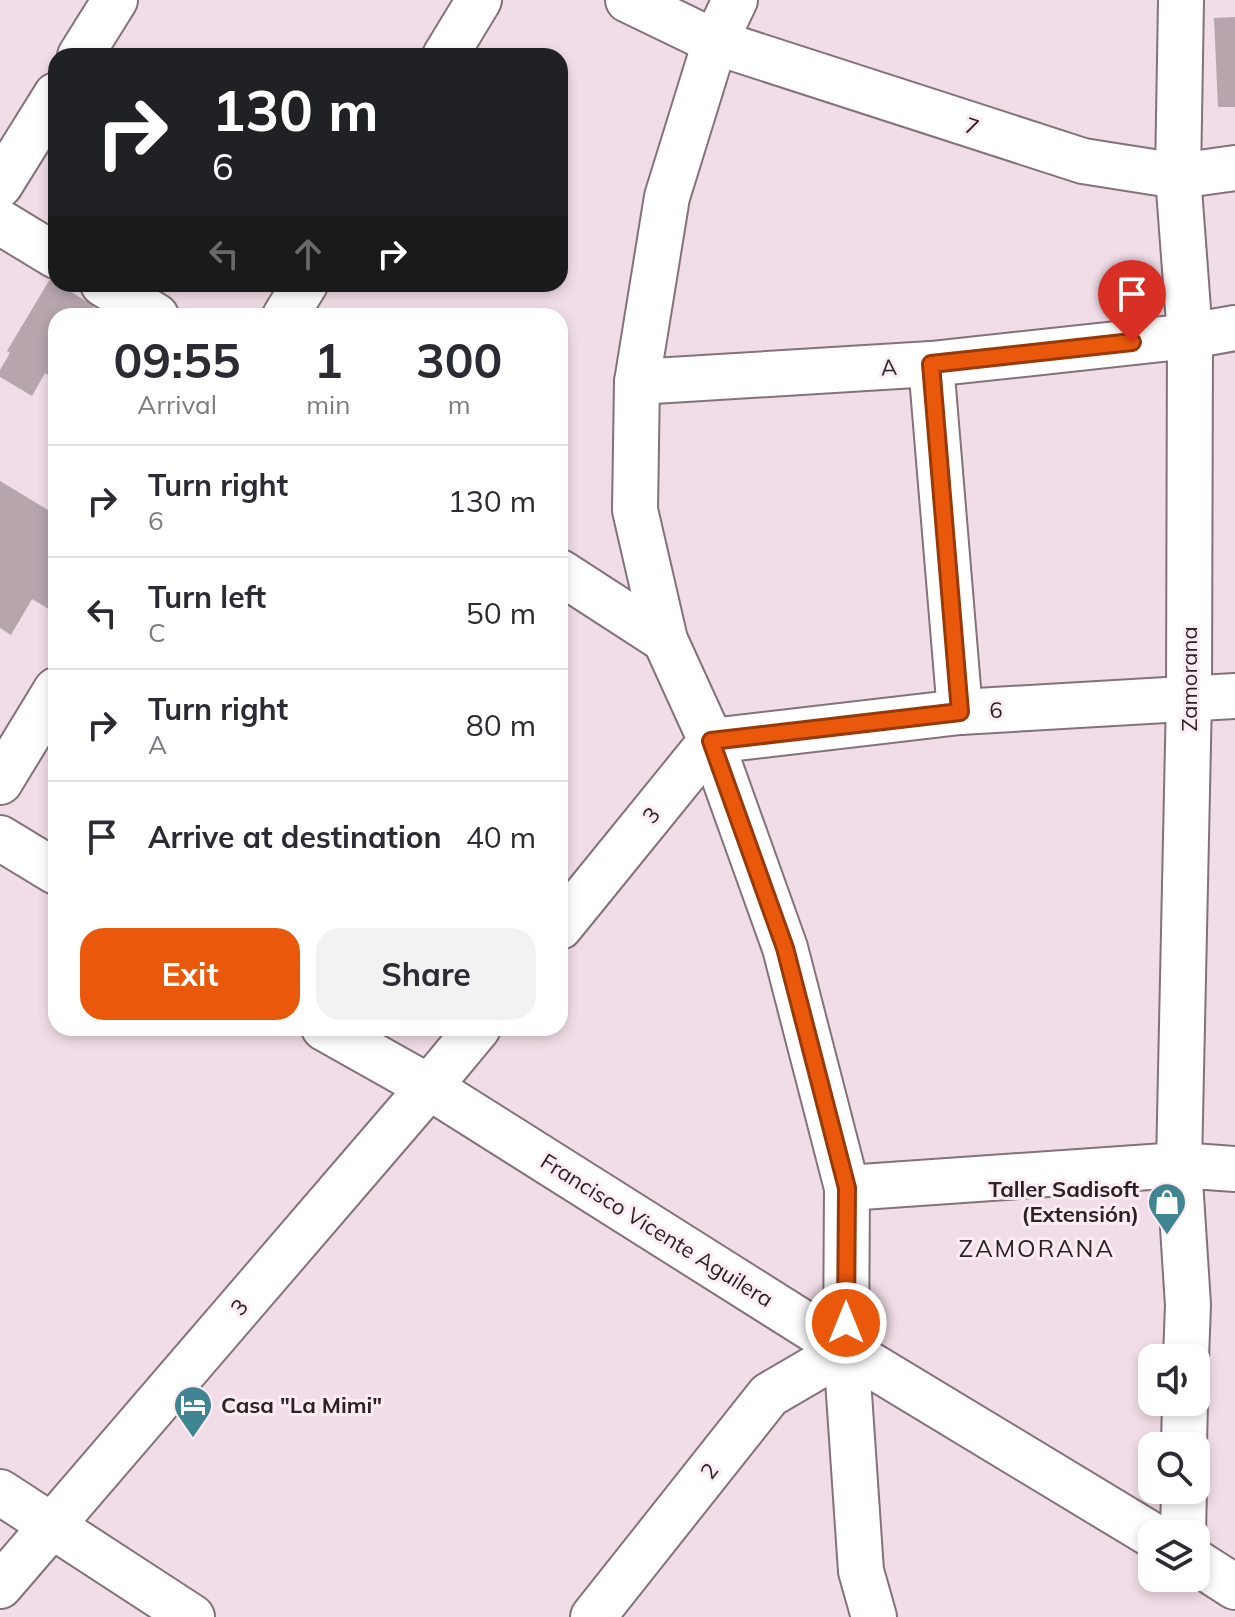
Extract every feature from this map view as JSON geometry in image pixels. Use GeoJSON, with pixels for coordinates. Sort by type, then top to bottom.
{"type":"FeatureCollection","features":[{"type":"Feature","properties":{"kind":"street"},"geometry":{"type":"LineString","coordinates":[[85,48],[115,0]]}},
{"type":"Feature","properties":{"kind":"street"},"geometry":{"type":"LineString","coordinates":[[450,48],[479,0]]}},
{"type":"Feature","properties":{"kind":"street","name":"7"},"geometry":{"type":"LineString","coordinates":[[628,0],[715,42],[1083,161],[1178,176],[1235,168]]}},
{"type":"Feature","properties":{"kind":"street"},"geometry":{"type":"LineString","coordinates":[[735,0],[715,42],[667,197],[637,382],[635,510],[665,640],[711,741],[785,948],[847,1188],[846,1350],[861,1571],[874,1617]]}},
{"type":"Feature","properties":{"kind":"street","name":"Zamorana"},"geometry":{"type":"LineString","coordinates":[[1181,0],[1178,176],[1190,336],[1189,698],[1179,1165],[1188,1305],[1187,1344]]}},
{"type":"Feature","properties":{"kind":"street"},"geometry":{"type":"LineString","coordinates":[[0,185],[48,108]]}},
{"type":"Feature","properties":{"kind":"street"},"geometry":{"type":"LineString","coordinates":[[0,222],[48,251]]}},
{"type":"Feature","properties":{"kind":"street"},"geometry":{"type":"LineString","coordinates":[[116,292],[143,308]]}},
{"type":"Feature","properties":{"kind":"street","name":"A"},"geometry":{"type":"LineString","coordinates":[[637,382],[931,364],[1190,336],[1235,328]]}},
{"type":"Feature","properties":{"kind":"street"},"geometry":{"type":"LineString","coordinates":[[931,364],[960,712]]}},
{"type":"Feature","properties":{"kind":"street"},"geometry":{"type":"LineString","coordinates":[[568,577],[665,640]]}},
{"type":"Feature","properties":{"kind":"street","name":"6"},"geometry":{"type":"LineString","coordinates":[[711,741],[960,712],[1235,696]]}},
{"type":"Feature","properties":{"kind":"street"},"geometry":{"type":"LineString","coordinates":[[0,782],[48,703]]}},
{"type":"Feature","properties":{"kind":"street","name":"3"},"geometry":{"type":"LineString","coordinates":[[568,917],[711,741]]}},
{"type":"Feature","properties":{"kind":"street"},"geometry":{"type":"LineString","coordinates":[[0,838],[48,867]]}},
{"type":"Feature","properties":{"kind":"street","name":"Francisco Vicente Aguilera"},"geometry":{"type":"LineString","coordinates":[[338,1036],[429,1087],[846,1350],[1138,1527]]}},
{"type":"Feature","properties":{"kind":"street","name":"3"},"geometry":{"type":"LineString","coordinates":[[0,1586],[471,1036]]}},
{"type":"Feature","properties":{"kind":"street"},"geometry":{"type":"LineString","coordinates":[[847,1188],[1179,1165],[1235,1169]]}},
{"type":"Feature","properties":{"kind":"street","name":"2"},"geometry":{"type":"LineString","coordinates":[[593,1617],[769,1395],[846,1350]]}},
{"type":"Feature","properties":{"kind":"street"},"geometry":{"type":"LineString","coordinates":[[0,1492],[192,1617]]}},
{"type":"Feature","properties":{"kind":"street"},"geometry":{"type":"LineString","coordinates":[[1210,1571],[1235,1587]]}},
{"type":"Feature","properties":{"kind":"building"},"geometry":{"type":"Polygon","coordinates":[[[1235,17],[1235,107],[1218,107],[1214,18],[1235,17]]]}},
{"type":"Feature","properties":{"kind":"building"},"geometry":{"type":"Polygon","coordinates":[[[48,282],[48,292],[71,292],[94,306],[48,308],[48,375],[45,373],[32,396],[0,377],[0,370],[10,353],[7,351],[48,282]]]}},
{"type":"Feature","properties":{"kind":"building"},"geometry":{"type":"Polygon","coordinates":[[[0,481],[48,510],[48,609],[32,599],[11,635],[0,628],[0,481]]]}},
{"type":"Feature","properties":{"kind":"place","name":"Taller Sadisoft (Extensión)"},"geometry":{"type":"Point","coordinates":[1167,1236]}},
{"type":"Feature","properties":{"kind":"place","name":"Casa \"La Mimi\""},"geometry":{"type":"Point","coordinates":[193,1439]}},
{"type":"Feature","properties":{"kind":"district","name":"ZAMORANA"},"geometry":{"type":"Point","coordinates":[1037,1248]}},
{"type":"Feature","properties":{"kind":"route"},"geometry":{"type":"LineString","coordinates":[[846,1323],[847,1188],[785,948],[711,741],[960,712],[931,364],[1132,342]]}}]}
